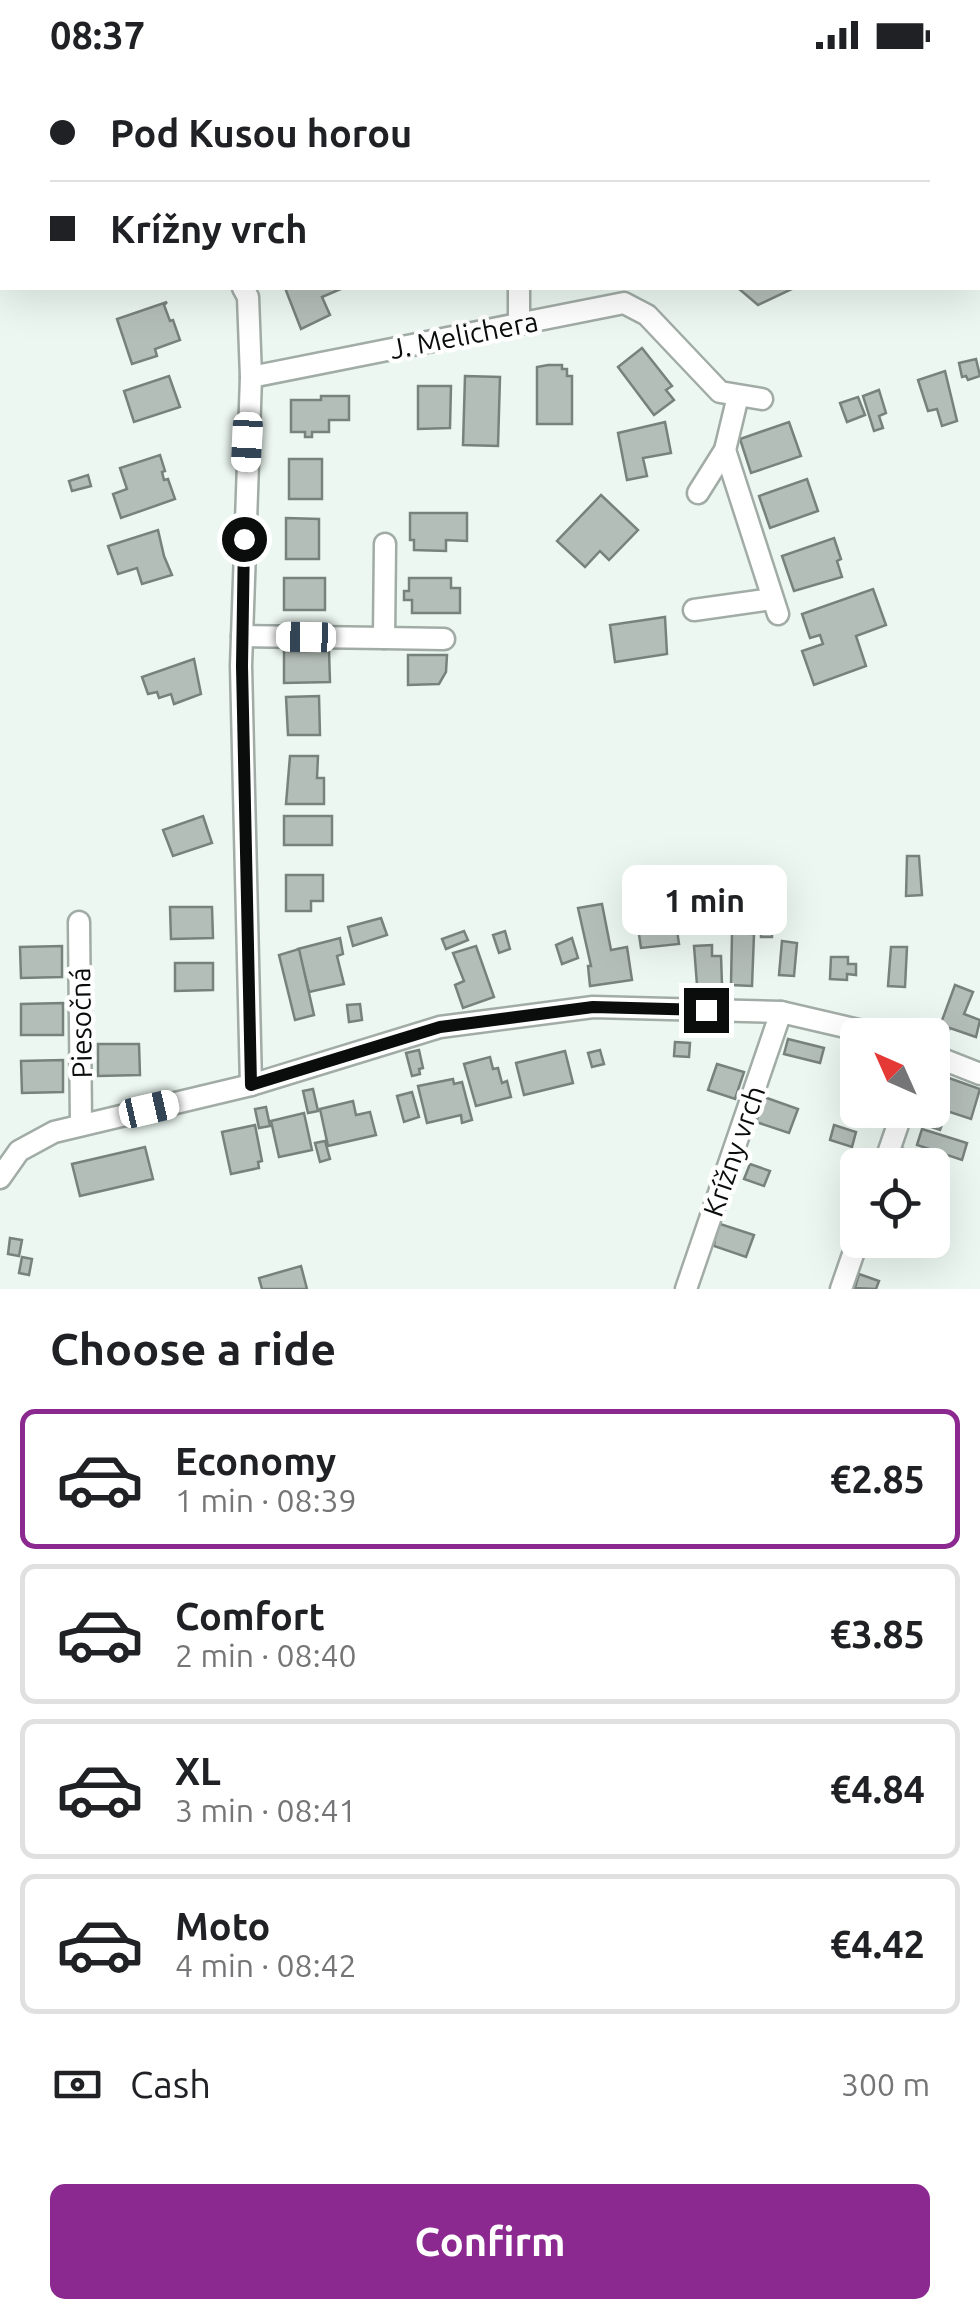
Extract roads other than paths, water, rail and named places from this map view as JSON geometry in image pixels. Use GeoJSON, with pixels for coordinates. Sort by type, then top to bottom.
{"type":"FeatureCollection","features":[{"type":"Feature","properties":{"kind":"street"},"geometry":{"type":"LineString","coordinates":[[244,290],[248,296],[250,377],[242,636],[251,1085]]}},
{"type":"Feature","properties":{"kind":"street"},"geometry":{"type":"LineString","coordinates":[[518,290],[519,324]]}},
{"type":"Feature","properties":{"kind":"street","name":"J. Melichera"},"geometry":{"type":"LineString","coordinates":[[250,377],[624,304],[647,315],[720,392],[762,399]]}},
{"type":"Feature","properties":{"kind":"street"},"geometry":{"type":"LineString","coordinates":[[698,494],[725,450],[738,396]]}},
{"type":"Feature","properties":{"kind":"street"},"geometry":{"type":"LineString","coordinates":[[694,610],[775,606],[725,450]]}},
{"type":"Feature","properties":{"kind":"street"},"geometry":{"type":"LineString","coordinates":[[384,638],[385,544]]}},
{"type":"Feature","properties":{"kind":"street"},"geometry":{"type":"LineString","coordinates":[[242,636],[444,639]]}},
{"type":"Feature","properties":{"kind":"street","name":"Piesočná"},"geometry":{"type":"LineString","coordinates":[[80,922],[81,1124]]}},
{"type":"Feature","properties":{"kind":"street"},"geometry":{"type":"LineString","coordinates":[[0,1178],[18,1151],[34,1140],[81,1124],[251,1085],[440,1027],[593,1007],[781,1012],[840,1026]]}},
{"type":"Feature","properties":{"kind":"street","name":"Krížny vrch"},"geometry":{"type":"LineString","coordinates":[[686,1289],[781,1012]]}},
{"type":"Feature","properties":{"kind":"street"},"geometry":{"type":"LineString","coordinates":[[950,1062],[980,1074]]}},
{"type":"Feature","properties":{"kind":"street"},"geometry":{"type":"LineString","coordinates":[[841,1289],[852,1258]]}}]}
